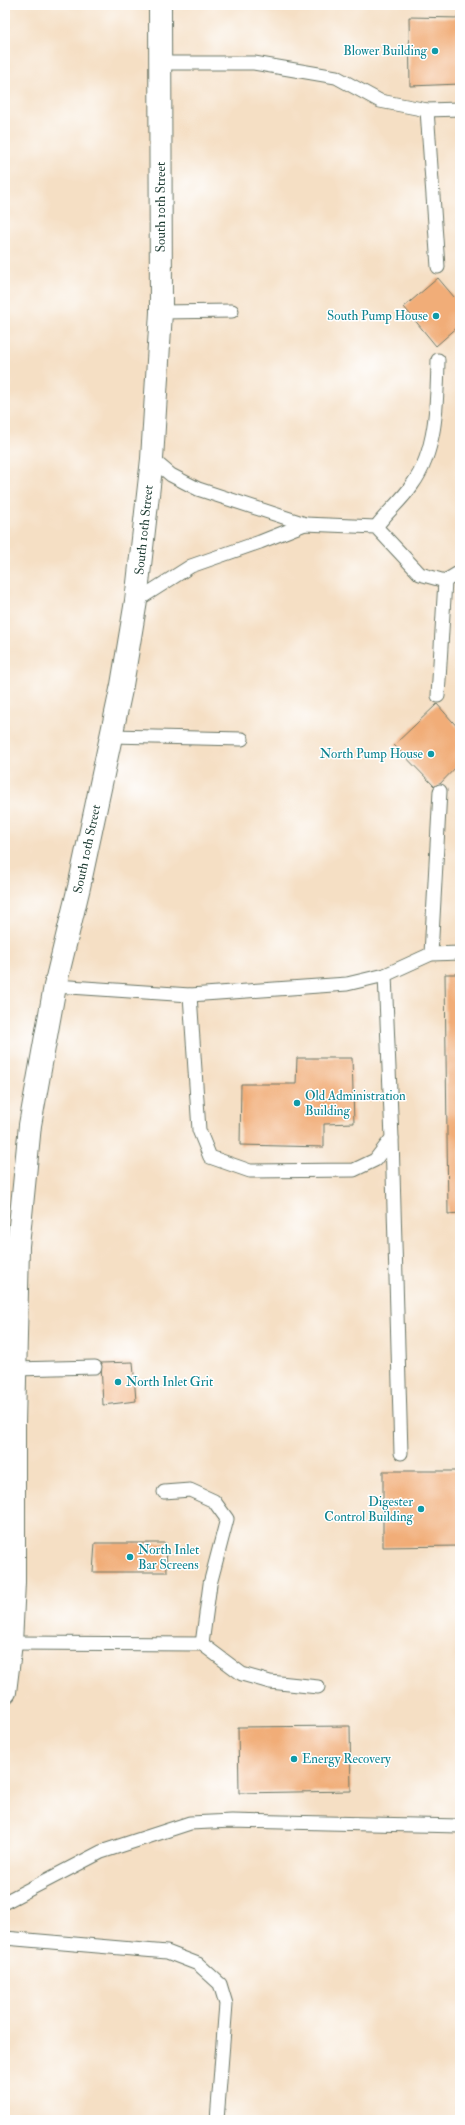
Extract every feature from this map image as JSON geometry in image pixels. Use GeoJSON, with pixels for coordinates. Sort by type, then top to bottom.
{"type":"FeatureCollection","features":[{"type":"Feature","properties":{"kind":"street","name":"South 10th Street"},"geometry":{"type":"LineString","coordinates":[[5,1692],[11,1643],[14,1582],[15,1369],[11,1246],[30,1125],[55,986],[79,887],[111,736],[136,600],[152,459],[161,312],[160,5]]}},
{"type":"Feature","properties":{"kind":"lane"},"geometry":{"type":"LineString","coordinates":[[160,62],[254,62],[336,77],[380,101],[427,110],[460,109]]}},
{"type":"Feature","properties":{"kind":"lane"},"geometry":{"type":"LineString","coordinates":[[427,110],[438,267]]}},
{"type":"Feature","properties":{"kind":"lane"},"geometry":{"type":"LineString","coordinates":[[161,312],[232,311]]}},
{"type":"Feature","properties":{"kind":"lane"},"geometry":{"type":"LineString","coordinates":[[376,527],[389,510],[413,485],[428,452],[437,402],[438,360]]}},
{"type":"Feature","properties":{"kind":"lane"},"geometry":{"type":"LineString","coordinates":[[152,459],[171,475],[198,489],[305,524],[376,527],[420,574],[445,581],[460,572]]}},
{"type":"Feature","properties":{"kind":"lane"},"geometry":{"type":"LineString","coordinates":[[136,600],[191,566],[260,542],[305,524]]}},
{"type":"Feature","properties":{"kind":"lane"},"geometry":{"type":"LineString","coordinates":[[438,696],[445,581]]}},
{"type":"Feature","properties":{"kind":"lane"},"geometry":{"type":"LineString","coordinates":[[111,736],[242,739]]}},
{"type":"Feature","properties":{"kind":"lane"},"geometry":{"type":"LineString","coordinates":[[431,954],[440,791]]}},
{"type":"Feature","properties":{"kind":"lane"},"geometry":{"type":"LineString","coordinates":[[55,986],[190,996],[347,984],[385,975],[431,954],[460,954]]}},
{"type":"Feature","properties":{"kind":"lane"},"geometry":{"type":"LineString","coordinates":[[385,975],[392,1138],[401,1453]]}},
{"type":"Feature","properties":{"kind":"lane"},"geometry":{"type":"LineString","coordinates":[[190,996],[198,1130],[210,1157],[250,1171],[354,1170],[375,1160],[392,1138]]}},
{"type":"Feature","properties":{"kind":"lane"},"geometry":{"type":"LineString","coordinates":[[15,1369],[95,1367]]}},
{"type":"Feature","properties":{"kind":"lane"},"geometry":{"type":"LineString","coordinates":[[164,1492],[190,1490],[214,1501],[227,1519],[210,1584],[202,1644]]}},
{"type":"Feature","properties":{"kind":"lane"},"geometry":{"type":"LineString","coordinates":[[11,1643],[202,1644],[242,1674],[270,1682],[318,1687]]}},
{"type":"Feature","properties":{"kind":"lane"},"geometry":{"type":"LineString","coordinates":[[5,1902],[101,1852],[190,1823],[232,1821],[460,1826]]}},
{"type":"Feature","properties":{"kind":"lane"},"geometry":{"type":"LineString","coordinates":[[5,1938],[167,1952],[198,1964],[220,1984],[226,2004],[217,2120]]}},
{"type":"Feature","properties":{"kind":"building","name":"Blower Building"},"geometry":{"type":"Polygon","coordinates":[[[409,17],[460,18],[460,84],[410,86],[409,17]]]}},
{"type":"Feature","properties":{"kind":"building","name":"South Pump House"},"geometry":{"type":"Polygon","coordinates":[[[438,278],[460,304],[460,325],[436,346],[404,307],[438,278]]]}},
{"type":"Feature","properties":{"kind":"building","name":"North Pump House"},"geometry":{"type":"Polygon","coordinates":[[[437,704],[460,730],[460,763],[436,788],[394,745],[437,704]]]}},
{"type":"Feature","properties":{"kind":"building"},"geometry":{"type":"Polygon","coordinates":[[[445,974],[460,974],[460,1213],[448,1214],[445,974]]]}},
{"type":"Feature","properties":{"kind":"building","name":"Old Administration Building"},"geometry":{"type":"Polygon","coordinates":[[[297,1058],[352,1058],[354,1123],[324,1124],[324,1147],[240,1145],[241,1084],[296,1084],[297,1058]]]}},
{"type":"Feature","properties":{"kind":"building","name":"North Inlet Grit"},"geometry":{"type":"Polygon","coordinates":[[[133,1362],[136,1401],[103,1405],[101,1363],[133,1362]]]}},
{"type":"Feature","properties":{"kind":"building","name":"Digester Control Building"},"geometry":{"type":"Polygon","coordinates":[[[383,1471],[460,1471],[460,1546],[383,1547],[383,1471]]]}},
{"type":"Feature","properties":{"kind":"building","name":"North Inlet Bar Screens"},"geometry":{"type":"Polygon","coordinates":[[[95,1543],[166,1543],[167,1572],[93,1572],[95,1543]]]}},
{"type":"Feature","properties":{"kind":"building","name":"Energy Recovery"},"geometry":{"type":"Polygon","coordinates":[[[350,1726],[351,1791],[239,1793],[238,1727],[350,1726]]]}},
{"type":"Feature","properties":{"kind":"place","name":"Blower Building"},"geometry":{"type":"Point","coordinates":[435,51]}},
{"type":"Feature","properties":{"kind":"place","name":"South Pump House"},"geometry":{"type":"Point","coordinates":[436,316]}},
{"type":"Feature","properties":{"kind":"place","name":"North Pump House"},"geometry":{"type":"Point","coordinates":[431,754]}},
{"type":"Feature","properties":{"kind":"place","name":"Old Administration Building"},"geometry":{"type":"Point","coordinates":[297,1103]}},
{"type":"Feature","properties":{"kind":"place","name":"North Inlet Grit"},"geometry":{"type":"Point","coordinates":[118,1382]}},
{"type":"Feature","properties":{"kind":"place","name":"Digester Control Building"},"geometry":{"type":"Point","coordinates":[421,1509]}},
{"type":"Feature","properties":{"kind":"place","name":"North Inlet Bar Screens"},"geometry":{"type":"Point","coordinates":[130,1557]}},
{"type":"Feature","properties":{"kind":"place","name":"Energy Recovery"},"geometry":{"type":"Point","coordinates":[294,1759]}}]}
